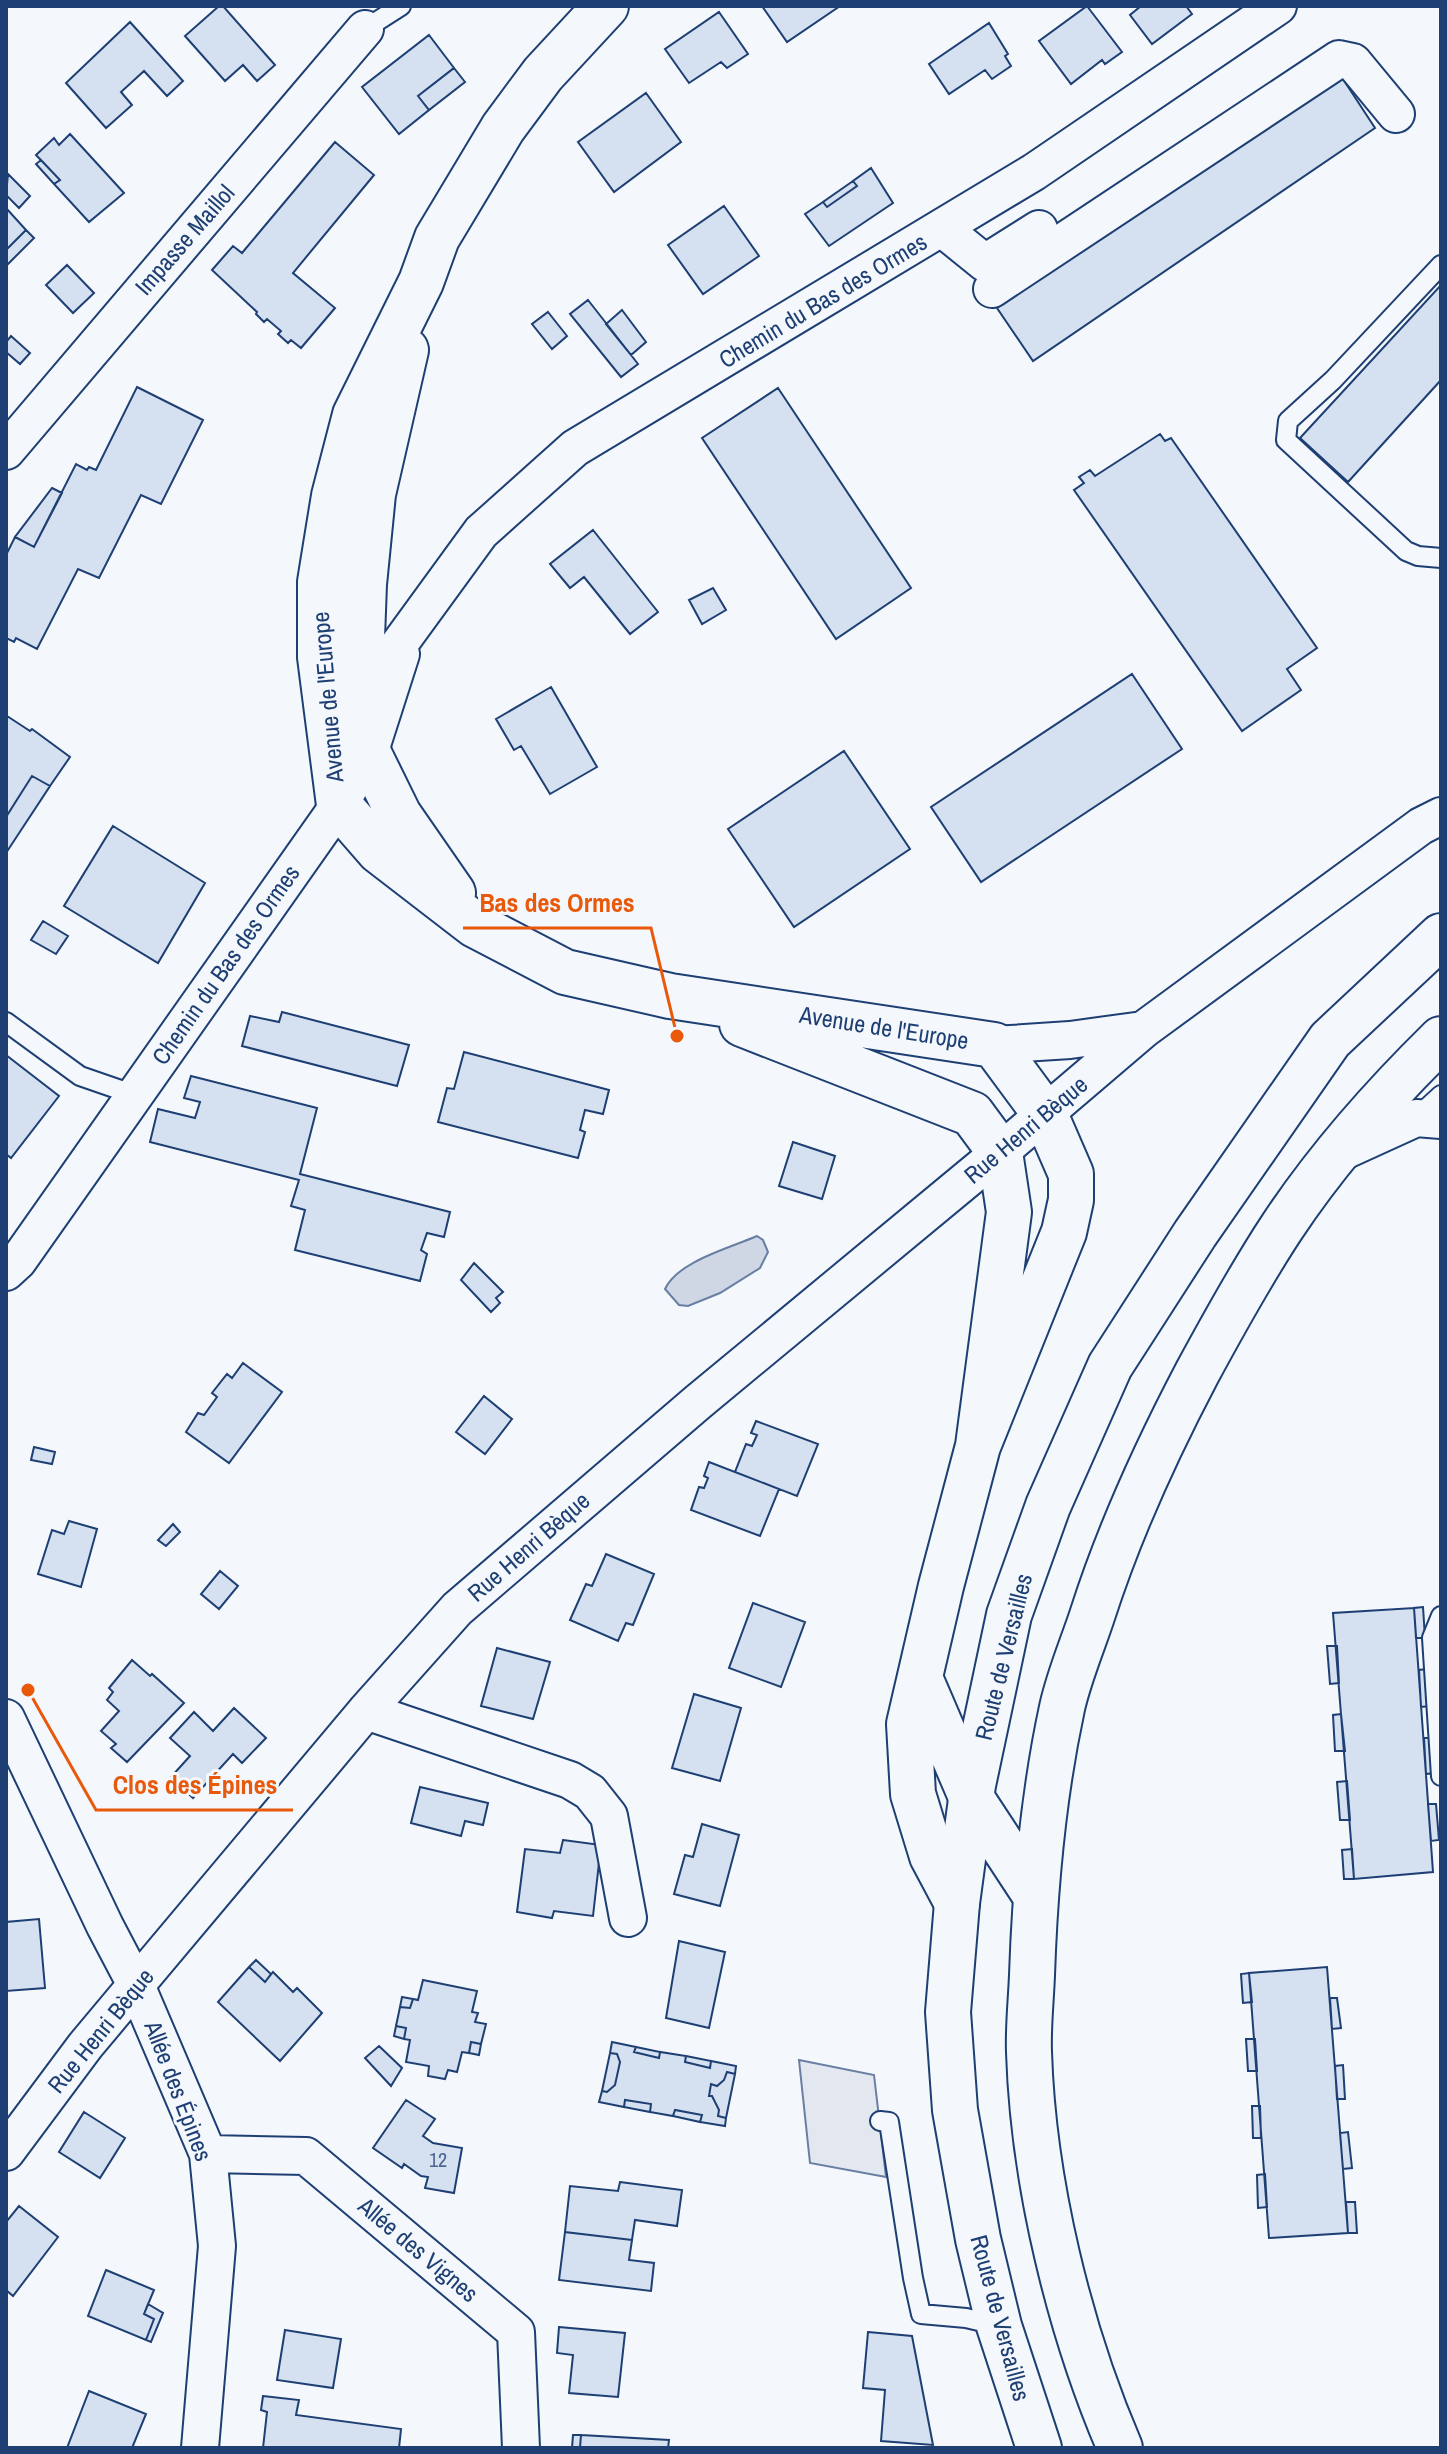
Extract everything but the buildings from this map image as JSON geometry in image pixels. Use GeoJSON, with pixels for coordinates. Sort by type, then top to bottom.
{"type":"FeatureCollection","features":[{"type":"Feature","properties":{"kind":"street","name":"Avenue de l'Europe"},"geometry":{"type":"LineString","coordinates":[[606,6],[543,74],[503,128],[437,238],[421,282],[355,415],[334,496],[320,582],[318,616],[323,692],[339,805],[379,851],[475,925],[565,972],[670,996],[994,1045],[1045,1114],[1071,1174],[1071,1200],[1064,1232],[978,1446]]}},
{"type":"Feature","properties":{"kind":"street","name":"Chemin du Bas des Ormes"},"geometry":{"type":"LineString","coordinates":[[360,691],[379,672],[481,532],[575,448],[1034,172],[1278,6]]}},
{"type":"Feature","properties":{"kind":"street","name":"Impasse Maillol"},"geometry":{"type":"LineString","coordinates":[[6,451],[365,29]]}},
{"type":"Feature","properties":{"kind":"street"},"geometry":{"type":"LineString","coordinates":[[992,289],[1339,59],[1353,62],[1396,114]]}},
{"type":"Feature","properties":{"kind":"street"},"geometry":{"type":"LineString","coordinates":[[943,229],[985,263],[1114,181],[1134,194]]}},
{"type":"Feature","properties":{"kind":"street","name":"Avenue de l'Europe"},"geometry":{"type":"LineString","coordinates":[[421,282],[373,494],[364,584],[360,691],[369,754],[399,815],[475,925]]}},
{"type":"Feature","properties":{"kind":"street"},"geometry":{"type":"LineString","coordinates":[[318,616],[335,682],[360,691]]}},
{"type":"Feature","properties":{"kind":"street","name":"Chemin du Bas des Ormes"},"geometry":{"type":"LineString","coordinates":[[6,1272],[18,1261],[339,805],[369,754],[406,636]]}},
{"type":"Feature","properties":{"kind":"street","name":"Rue Henri Bèque"},"geometry":{"type":"LineString","coordinates":[[6,2152],[85,2046],[366,1711],[457,1609],[698,1402],[1143,1030],[1421,826],[1441,816]]}},
{"type":"Feature","properties":{"kind":"street","name":"Route de Versailles"},"geometry":{"type":"LineString","coordinates":[[1039,2448],[999,2326],[978,2239],[955,2110],[948,2012],[957,1903],[972,1799],[1009,1615],[1048,1506],[1110,1366],[1195,1234],[1330,1040],[1441,936]]}},
{"type":"Feature","properties":{"kind":"street","name":"Avenue de l'Europe"},"geometry":{"type":"LineString","coordinates":[[670,996],[972,1114],[1000,1152],[1009,1212],[978,1446],[909,1724],[913,1794],[932,1856],[957,1903]]}},
{"type":"Feature","properties":{"kind":"street","name":"Rue Henri Bèque"},"geometry":{"type":"LineString","coordinates":[[994,1045],[1070,1040],[1143,1030]]}},
{"type":"Feature","properties":{"kind":"street"},"geometry":{"type":"LineString","coordinates":[[1120,2448],[1103,2409],[1060,2273],[1038,2146],[1029,2052],[1035,1895],[1043,1820],[1063,1706],[1110,1560],[1157,1450],[1236,1301],[1284,1224],[1336,1155],[1406,1073],[1441,1039]]}},
{"type":"Feature","properties":{"kind":"street"},"geometry":{"type":"LineString","coordinates":[[1336,1155],[1433,1111]]}},
{"type":"Feature","properties":{"kind":"street"},"geometry":{"type":"LineString","coordinates":[[920,1678],[972,1799],[1035,1895]]}},
{"type":"Feature","properties":{"kind":"street"},"geometry":{"type":"LineString","coordinates":[[366,1711],[570,1780],[590,1792],[609,1816],[628,1918]]}},
{"type":"Feature","properties":{"kind":"street","name":"Allée des Épines"},"geometry":{"type":"LineString","coordinates":[[6,1718],[136,1985],[208,2154],[217,2246],[200,2448]]}},
{"type":"Feature","properties":{"kind":"street","name":"Allée des Vignes"},"geometry":{"type":"LineString","coordinates":[[208,2154],[306,2156],[516,2332],[521,2448]]}},
{"type":"Feature","properties":{"kind":"lane"},"geometry":{"type":"LineString","coordinates":[[365,29],[401,6]]}},
{"type":"Feature","properties":{"kind":"lane"},"geometry":{"type":"LineString","coordinates":[[1441,265],[1333,380],[1288,421],[1286,440],[1406,551],[1441,558]]}},
{"type":"Feature","properties":{"kind":"lane"},"geometry":{"type":"LineString","coordinates":[[6,1022],[80,1076],[135,1095]]}},
{"type":"Feature","properties":{"kind":"lane"},"geometry":{"type":"LineString","coordinates":[[1441,1616],[1432,1638],[1438,1655],[1441,1776]]}},
{"type":"Feature","properties":{"kind":"lane"},"geometry":{"type":"LineString","coordinates":[[880,2121],[889,2122],[921,2314],[966,2318],[999,2326]]}},
{"type":"Feature","properties":{"kind":"shaded area"},"geometry":{"type":"Polygon","coordinates":[[[757,1236],[763,1240],[768,1252],[760,1268],[720,1293],[688,1306],[679,1305],[665,1289],[672,1279],[693,1263],[757,1236]]]}},
{"type":"Feature","properties":{"kind":"shaded area"},"geometry":{"type":"Polygon","coordinates":[[[799,2060],[874,2075],[886,2177],[810,2163],[799,2060]]]}},
{"type":"Feature","properties":{"kind":"place","name":"Bas des Ormes"},"geometry":{"type":"Point","coordinates":[677,1036]}},
{"type":"Feature","properties":{"kind":"place","name":"Clos des Épines"},"geometry":{"type":"Point","coordinates":[28,1690]}}]}
